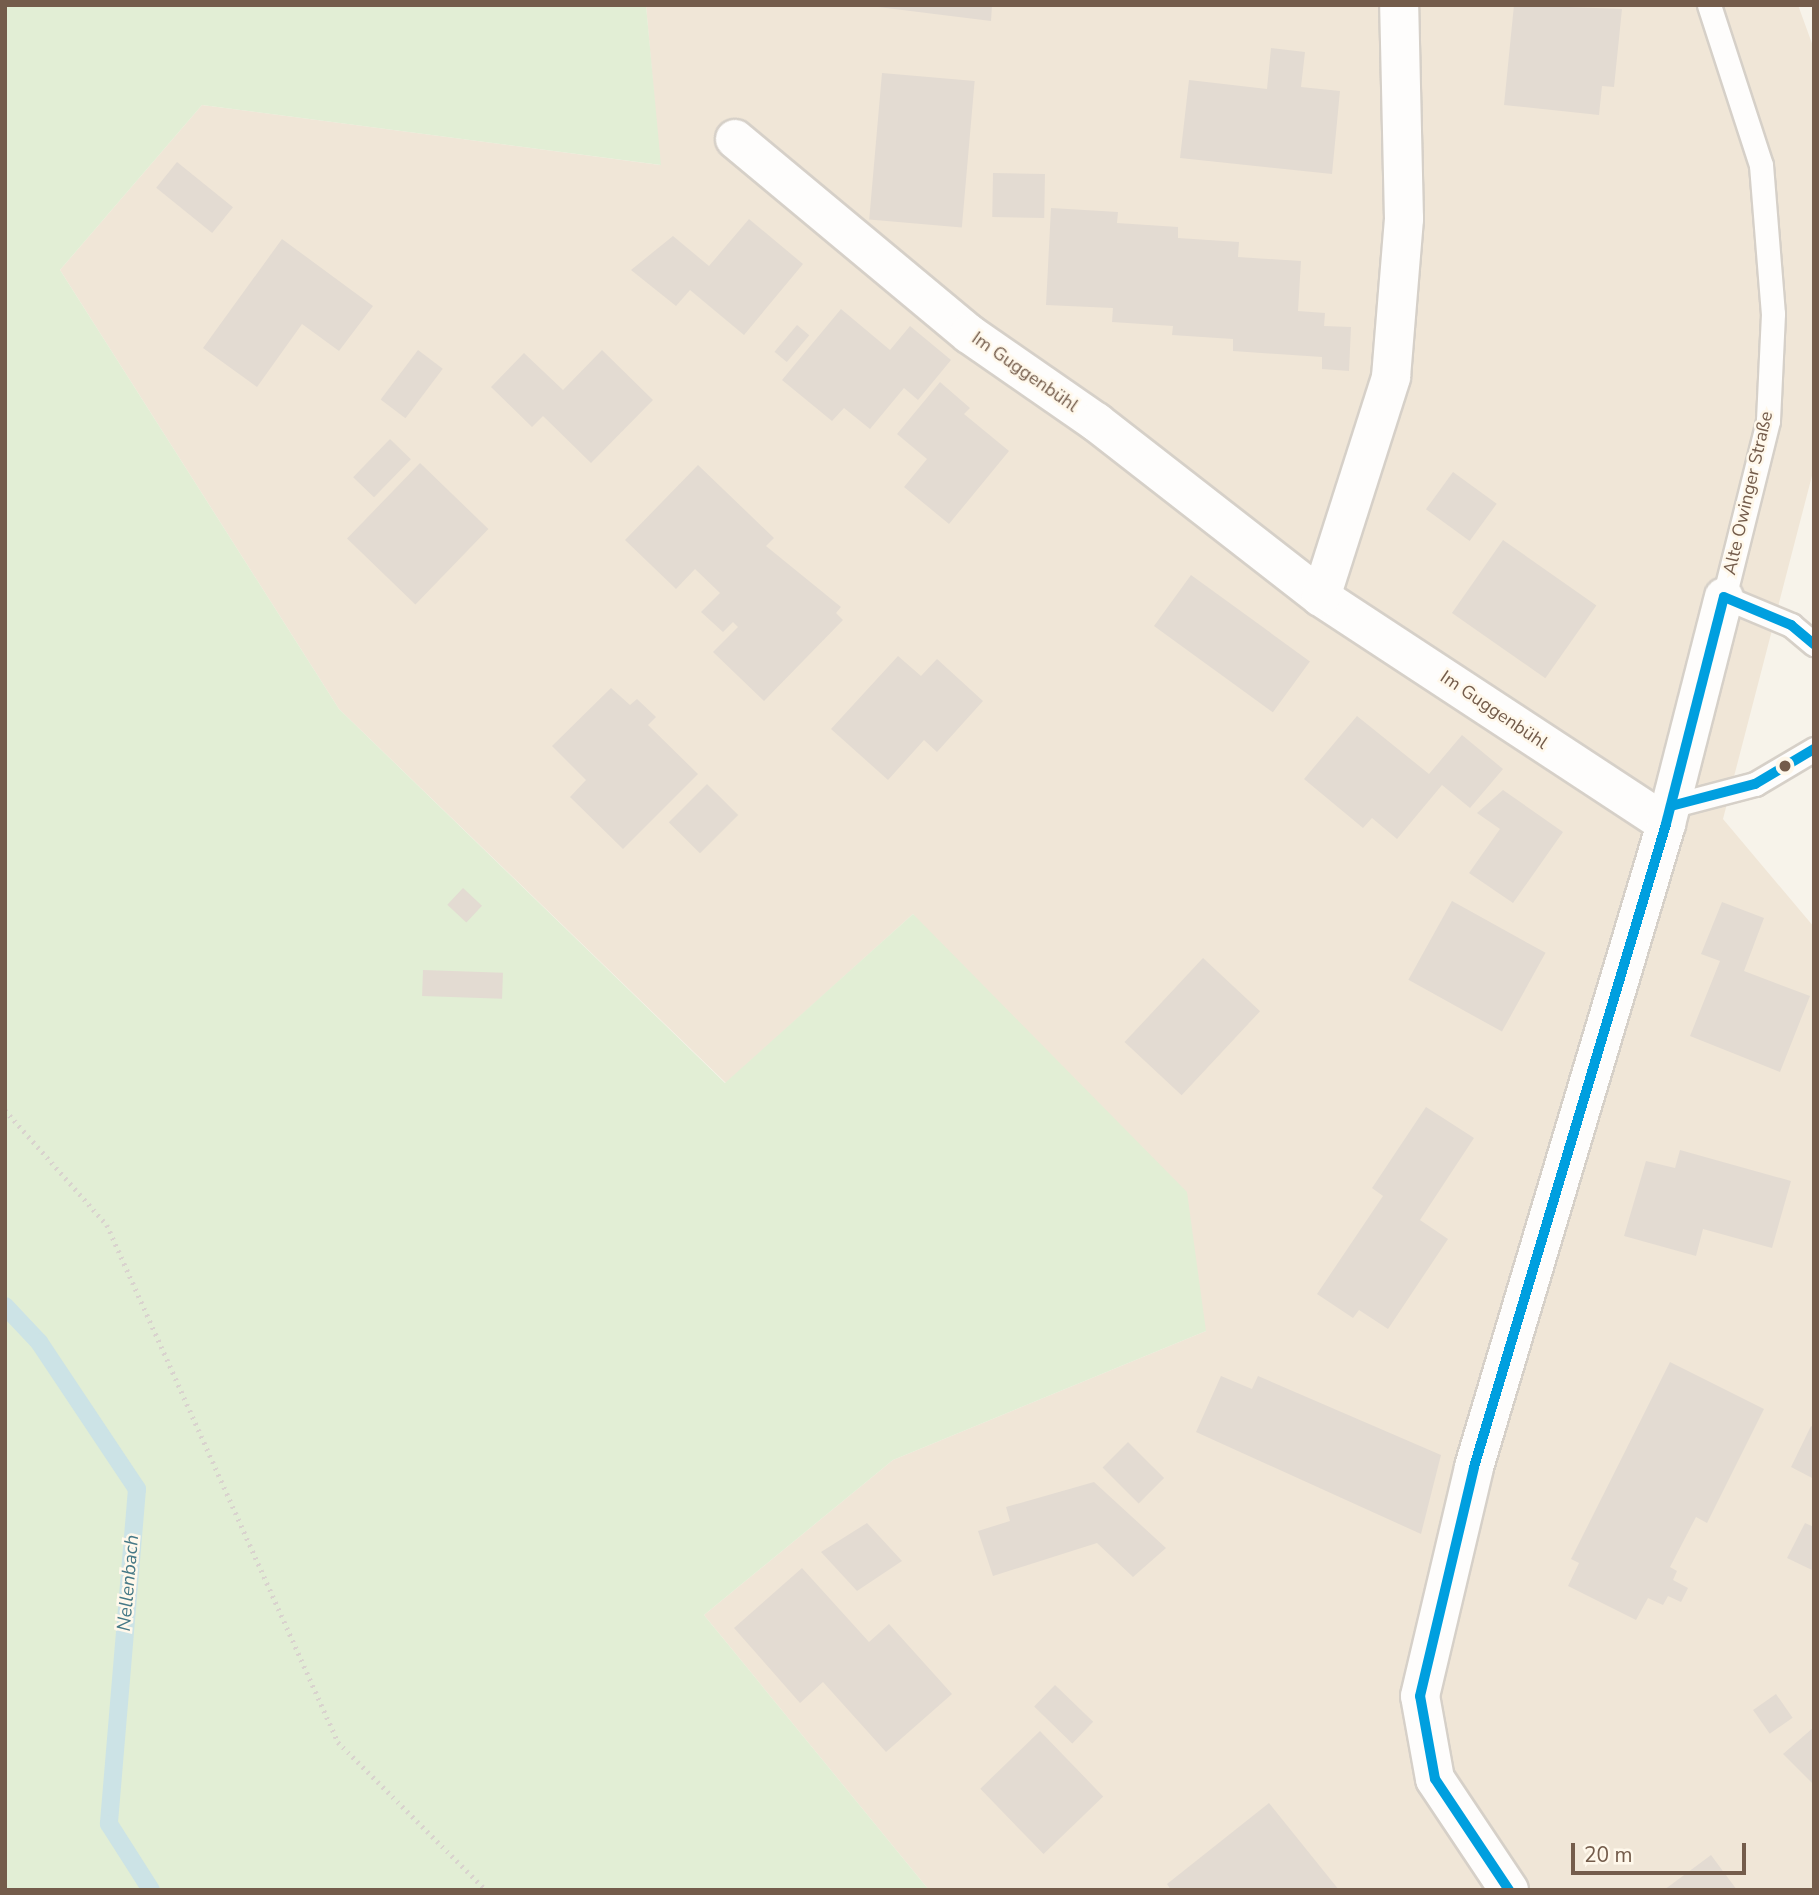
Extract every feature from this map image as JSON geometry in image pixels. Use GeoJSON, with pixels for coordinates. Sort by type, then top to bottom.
{"type":"FeatureCollection","features":[{"type":"Feature","properties":{"kind":"street"},"geometry":{"type":"LineString","coordinates":[[1321,597],[1391,377],[1404,219],[1399,5]]}},
{"type":"Feature","properties":{"kind":"street","name":"Im Guggenbühl"},"geometry":{"type":"LineString","coordinates":[[735,139],[969,334],[1096,422],[1321,597],[1668,815]]}},
{"type":"Feature","properties":{"kind":"street","name":"Alte Owinger Straße"},"geometry":{"type":"LineString","coordinates":[[1509,1890],[1435,1779],[1420,1696],[1474,1467],[1553,1188],[1668,815],[1724,597]]}},
{"type":"Feature","properties":{"kind":"lane","name":"Alte Owinger Straße"},"geometry":{"type":"LineString","coordinates":[[1709,5],[1760,165],[1773,314],[1768,421],[1724,597]]}},
{"type":"Feature","properties":{"kind":"lane"},"geometry":{"type":"LineString","coordinates":[[1724,597],[1791,625],[1814,644]]}},
{"type":"Feature","properties":{"kind":"lane"},"geometry":{"type":"LineString","coordinates":[[1668,815],[1755,784],[1814,749]]}},
{"type":"Feature","properties":{"kind":"path"},"geometry":{"type":"LineString","coordinates":[[5,1110],[107,1225],[338,1742],[486,1890]]}},
{"type":"Feature","properties":{"kind":"shaded area"},"geometry":{"type":"Polygon","coordinates":[[[646,5],[1798,5],[1814,49],[1814,468],[1723,819],[1814,927],[1814,1890],[929,1890],[704,1615],[893,1460],[1206,1331],[913,914],[726,1083],[339,709],[60,270],[202,105],[660,165],[646,5]]]}},
{"type":"Feature","properties":{"kind":"green space"},"geometry":{"type":"Polygon","coordinates":[[[5,5],[646,5],[661,165],[202,105],[60,270],[339,709],[725,1083],[913,914],[1187,1192],[1206,1331],[893,1460],[704,1615],[929,1890],[5,1890],[5,5]]]}},
{"type":"Feature","properties":{"kind":"building"},"geometry":{"type":"Polygon","coordinates":[[[862,5],[992,5],[991,21],[862,5]]]}},
{"type":"Feature","properties":{"kind":"building"},"geometry":{"type":"Polygon","coordinates":[[[1514,5],[1622,9],[1614,87],[1602,86],[1599,115],[1504,105],[1514,5]]]}},
{"type":"Feature","properties":{"kind":"building"},"geometry":{"type":"Polygon","coordinates":[[[1271,48],[1305,52],[1301,87],[1340,91],[1332,174],[1180,158],[1189,80],[1267,89],[1271,48]]]}},
{"type":"Feature","properties":{"kind":"building"},"geometry":{"type":"Polygon","coordinates":[[[882,73],[975,81],[962,228],[869,219],[882,73]]]}},
{"type":"Feature","properties":{"kind":"building"},"geometry":{"type":"Polygon","coordinates":[[[177,162],[233,207],[212,233],[156,188],[177,162]]]}},
{"type":"Feature","properties":{"kind":"building"},"geometry":{"type":"Polygon","coordinates":[[[993,173],[1045,174],[1044,218],[992,217],[993,173]]]}},
{"type":"Feature","properties":{"kind":"building"},"geometry":{"type":"Polygon","coordinates":[[[1051,208],[1118,212],[1117,223],[1178,227],[1178,238],[1239,242],[1238,257],[1301,261],[1298,311],[1325,313],[1324,326],[1351,327],[1349,371],[1322,369],[1322,357],[1233,351],[1233,339],[1172,335],[1173,326],[1112,322],[1113,308],[1046,305],[1051,208]]]}},
{"type":"Feature","properties":{"kind":"building"},"geometry":{"type":"Polygon","coordinates":[[[749,219],[803,264],[744,335],[690,290],[676,306],[631,270],[673,236],[709,266],[749,219]]]}},
{"type":"Feature","properties":{"kind":"building"},"geometry":{"type":"Polygon","coordinates":[[[282,239],[373,306],[339,351],[302,324],[257,387],[203,348],[282,239]]]}},
{"type":"Feature","properties":{"kind":"building"},"geometry":{"type":"Polygon","coordinates":[[[841,309],[890,350],[910,326],[951,360],[918,400],[904,388],[870,429],[844,408],[832,421],[782,380],[841,309]]]}},
{"type":"Feature","properties":{"kind":"building"},"geometry":{"type":"Polygon","coordinates":[[[797,325],[809,335],[787,362],[775,352],[797,325]]]}},
{"type":"Feature","properties":{"kind":"building"},"geometry":{"type":"Polygon","coordinates":[[[418,350],[443,369],[405,418],[381,400],[418,350]]]}},
{"type":"Feature","properties":{"kind":"building"},"geometry":{"type":"Polygon","coordinates":[[[602,350],[653,400],[591,463],[543,416],[532,427],[491,387],[524,353],[563,390],[602,350]]]}},
{"type":"Feature","properties":{"kind":"building"},"geometry":{"type":"Polygon","coordinates":[[[940,382],[970,408],[964,414],[1009,451],[949,524],[904,487],[927,459],[897,434],[940,382]]]}},
{"type":"Feature","properties":{"kind":"building"},"geometry":{"type":"Polygon","coordinates":[[[390,439],[411,459],[374,497],[353,477],[390,439]]]}},
{"type":"Feature","properties":{"kind":"building"},"geometry":{"type":"Polygon","coordinates":[[[420,463],[488,529],[415,605],[347,539],[420,463]]]}},
{"type":"Feature","properties":{"kind":"building"},"geometry":{"type":"Polygon","coordinates":[[[698,465],[774,538],[766,546],[841,607],[836,613],[843,620],[764,701],[713,652],[738,627],[733,622],[723,632],[701,612],[720,593],[695,569],[676,589],[625,540],[698,465]]]}},
{"type":"Feature","properties":{"kind":"building"},"geometry":{"type":"Polygon","coordinates":[[[1453,472],[1497,504],[1470,541],[1426,509],[1453,472]]]}},
{"type":"Feature","properties":{"kind":"building"},"geometry":{"type":"Polygon","coordinates":[[[1503,540],[1596,605],[1545,678],[1452,613],[1503,540]]]}},
{"type":"Feature","properties":{"kind":"building"},"geometry":{"type":"Polygon","coordinates":[[[1191,575],[1310,661],[1273,712],[1154,626],[1191,575]]]}},
{"type":"Feature","properties":{"kind":"building"},"geometry":{"type":"Polygon","coordinates":[[[898,656],[921,676],[937,659],[983,701],[937,752],[924,740],[888,780],[831,729],[898,656]]]}},
{"type":"Feature","properties":{"kind":"building"},"geometry":{"type":"Polygon","coordinates":[[[611,688],[630,705],[637,699],[656,717],[648,725],[698,774],[623,849],[570,797],[586,780],[552,746],[611,688]]]}},
{"type":"Feature","properties":{"kind":"building"},"geometry":{"type":"Polygon","coordinates":[[[1357,716],[1429,774],[1462,735],[1503,769],[1470,808],[1442,785],[1397,839],[1372,818],[1363,828],[1304,779],[1357,716]]]}},
{"type":"Feature","properties":{"kind":"building"},"geometry":{"type":"Polygon","coordinates":[[[707,784],[738,815],[700,853],[669,822],[707,784]]]}},
{"type":"Feature","properties":{"kind":"building"},"geometry":{"type":"Polygon","coordinates":[[[1503,790],[1563,832],[1513,903],[1469,873],[1500,829],[1477,813],[1503,790]]]}},
{"type":"Feature","properties":{"kind":"building"},"geometry":{"type":"Polygon","coordinates":[[[463,888],[482,906],[466,923],[447,905],[463,888]]]}},
{"type":"Feature","properties":{"kind":"building"},"geometry":{"type":"Polygon","coordinates":[[[1452,901],[1546,953],[1502,1032],[1408,980],[1452,901]]]}},
{"type":"Feature","properties":{"kind":"building"},"geometry":{"type":"Polygon","coordinates":[[[1722,902],[1764,918],[1744,971],[1810,996],[1780,1072],[1690,1036],[1720,961],[1701,954],[1722,902]]]}},
{"type":"Feature","properties":{"kind":"building"},"geometry":{"type":"Polygon","coordinates":[[[1203,958],[1260,1011],[1182,1095],[1125,1042],[1203,958]]]}},
{"type":"Feature","properties":{"kind":"building"},"geometry":{"type":"Polygon","coordinates":[[[423,970],[503,973],[502,999],[422,996],[423,970]]]}},
{"type":"Feature","properties":{"kind":"building"},"geometry":{"type":"Polygon","coordinates":[[[1426,1107],[1474,1138],[1420,1220],[1448,1239],[1388,1329],[1359,1310],[1353,1318],[1317,1294],[1383,1196],[1372,1188],[1426,1107]]]}},
{"type":"Feature","properties":{"kind":"building"},"geometry":{"type":"Polygon","coordinates":[[[1680,1150],[1791,1181],[1772,1248],[1703,1229],[1696,1256],[1624,1236],[1646,1161],[1675,1168],[1680,1150]]]}},
{"type":"Feature","properties":{"kind":"building"},"geometry":{"type":"Polygon","coordinates":[[[1670,1362],[1764,1409],[1707,1523],[1696,1517],[1670,1567],[1677,1571],[1673,1580],[1688,1588],[1681,1602],[1668,1596],[1663,1605],[1648,1598],[1636,1620],[1568,1586],[1579,1563],[1571,1559],[1670,1362]]]}},
{"type":"Feature","properties":{"kind":"building"},"geometry":{"type":"Polygon","coordinates":[[[1221,1376],[1252,1389],[1258,1376],[1441,1455],[1421,1534],[1196,1432],[1221,1376]]]}},
{"type":"Feature","properties":{"kind":"building"},"geometry":{"type":"Polygon","coordinates":[[[1811,1426],[1814,1428],[1814,1479],[1791,1467],[1811,1426]]]}},
{"type":"Feature","properties":{"kind":"building"},"geometry":{"type":"Polygon","coordinates":[[[1128,1442],[1164,1478],[1139,1504],[1103,1467],[1128,1442]]]}},
{"type":"Feature","properties":{"kind":"building"},"geometry":{"type":"Polygon","coordinates":[[[1094,1482],[1166,1548],[1133,1577],[1097,1543],[993,1576],[978,1531],[1010,1521],[1006,1507],[1094,1482]]]}},
{"type":"Feature","properties":{"kind":"building"},"geometry":{"type":"Polygon","coordinates":[[[867,1523],[902,1561],[857,1591],[821,1552],[867,1523]]]}},
{"type":"Feature","properties":{"kind":"building"},"geometry":{"type":"Polygon","coordinates":[[[1805,1523],[1814,1527],[1814,1571],[1787,1558],[1805,1523]]]}},
{"type":"Feature","properties":{"kind":"building"},"geometry":{"type":"Polygon","coordinates":[[[802,1568],[869,1642],[889,1624],[952,1694],[886,1752],[823,1682],[800,1703],[734,1628],[802,1568]]]}},
{"type":"Feature","properties":{"kind":"building"},"geometry":{"type":"Polygon","coordinates":[[[1055,1685],[1093,1722],[1072,1743],[1034,1707],[1055,1685]]]}},
{"type":"Feature","properties":{"kind":"building"},"geometry":{"type":"Polygon","coordinates":[[[1776,1694],[1793,1718],[1770,1734],[1753,1710],[1776,1694]]]}},
{"type":"Feature","properties":{"kind":"building"},"geometry":{"type":"Polygon","coordinates":[[[1814,1727],[1814,1781],[1812,1783],[1783,1754],[1814,1727]]]}},
{"type":"Feature","properties":{"kind":"building"},"geometry":{"type":"Polygon","coordinates":[[[1040,1731],[1103,1796],[1044,1854],[980,1789],[1040,1731]]]}},
{"type":"Feature","properties":{"kind":"building"},"geometry":{"type":"Polygon","coordinates":[[[1269,1803],[1339,1890],[1171,1890],[1167,1884],[1269,1803]]]}},
{"type":"Feature","properties":{"kind":"building"},"geometry":{"type":"Polygon","coordinates":[[[1711,1855],[1737,1890],[1664,1890],[1711,1855]]]}},
{"type":"Feature","properties":{"kind":"waterway","name":"Nellenbach"},"geometry":{"type":"LineString","coordinates":[[5,1306],[39,1342],[137,1489],[109,1824],[151,1890]]}},
{"type":"Feature","properties":{"kind":"transit line"},"geometry":{"type":"LineString","coordinates":[[1509,1890],[1435,1779],[1420,1696],[1474,1467],[1666,824],[1724,597],[1791,625],[1814,644]]}},
{"type":"Feature","properties":{"kind":"transit line"},"geometry":{"type":"LineString","coordinates":[[1671,806],[1755,784],[1814,749]]}}]}
